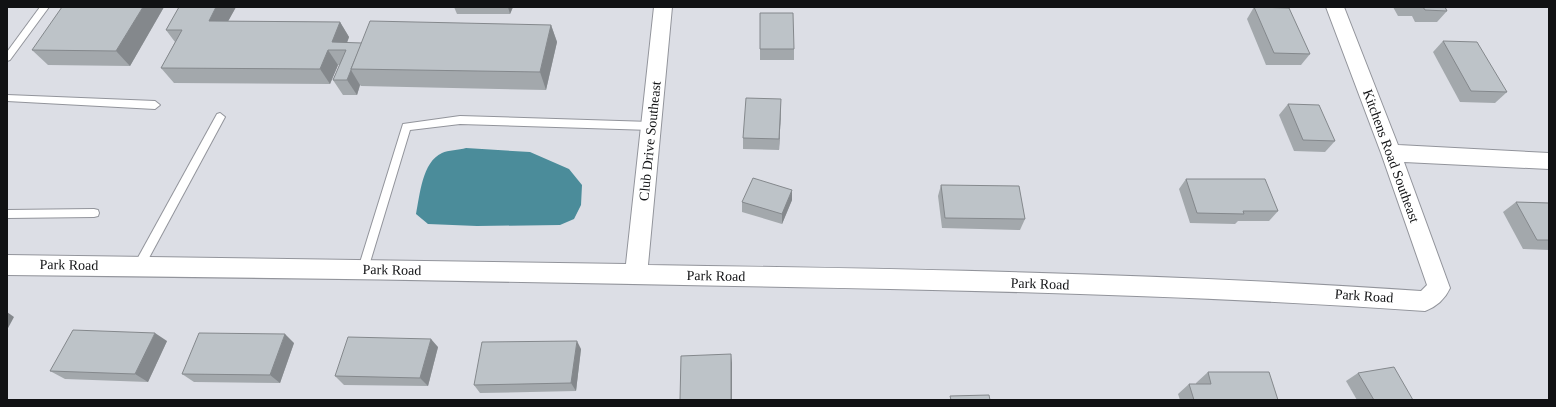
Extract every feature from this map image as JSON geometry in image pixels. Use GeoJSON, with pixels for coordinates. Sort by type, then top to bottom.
{"type":"FeatureCollection","features":[{"type":"Feature","properties":{"kind":"street","name":"Club Drive Southeast"},"geometry":{"type":"LineString","coordinates":[[636,274],[663,7]]}},
{"type":"Feature","properties":{"kind":"street","name":"Kitchens Road Southeast"},"geometry":{"type":"LineString","coordinates":[[1334,7],[1392,153],[1439,288],[1425,301]]}},
{"type":"Feature","properties":{"kind":"street"},"geometry":{"type":"LineString","coordinates":[[1392,153],[1549,161]]}},
{"type":"Feature","properties":{"kind":"street","name":"Park Road"},"geometry":{"type":"LineString","coordinates":[[7,265],[363,269],[901,279],[1304,292],[1425,301]]}},
{"type":"Feature","properties":{"kind":"lane"},"geometry":{"type":"LineString","coordinates":[[7,58],[45,7]]}},
{"type":"Feature","properties":{"kind":"lane"},"geometry":{"type":"LineString","coordinates":[[7,98],[154,105]]}},
{"type":"Feature","properties":{"kind":"lane"},"geometry":{"type":"LineString","coordinates":[[139,266],[220,117]]}},
{"type":"Feature","properties":{"kind":"lane"},"geometry":{"type":"LineString","coordinates":[[363,269],[406,127],[460,120],[651,126]]}},
{"type":"Feature","properties":{"kind":"lane"},"geometry":{"type":"LineString","coordinates":[[7,214],[94,213]]}},
{"type":"Feature","properties":{"kind":"water"},"geometry":{"type":"Polygon","coordinates":[[[466,148],[530,152],[569,169],[582,185],[581,205],[574,219],[560,225],[477,226],[428,224],[416,214],[426,171],[435,157],[447,151],[466,148]]]}},
{"type":"Feature","properties":{"kind":"building"},"geometry":{"type":"Polygon","coordinates":[[[62,7],[143,7],[116,51],[32,50],[62,7]]]}},
{"type":"Feature","properties":{"kind":"building"},"geometry":{"type":"Polygon","coordinates":[[[179,7],[216,7],[209,21],[340,22],[332,42],[362,43],[347,80],[333,80],[346,50],[328,50],[320,69],[161,68],[182,30],[166,30],[179,7]]]}},
{"type":"Feature","properties":{"kind":"building"},"geometry":{"type":"Polygon","coordinates":[[[1254,7],[1289,8],[1310,54],[1274,53],[1254,7]]]}},
{"type":"Feature","properties":{"kind":"building"},"geometry":{"type":"Polygon","coordinates":[[[1423,7],[1445,7],[1447,11],[1425,10],[1423,7]]]}},
{"type":"Feature","properties":{"kind":"building"},"geometry":{"type":"Polygon","coordinates":[[[760,13],[793,13],[794,49],[760,49],[760,13]]]}},
{"type":"Feature","properties":{"kind":"building"},"geometry":{"type":"Polygon","coordinates":[[[370,21],[551,25],[540,72],[351,69],[370,21]]]}},
{"type":"Feature","properties":{"kind":"building"},"geometry":{"type":"Polygon","coordinates":[[[1443,41],[1477,42],[1507,92],[1471,91],[1443,41]]]}},
{"type":"Feature","properties":{"kind":"building"},"geometry":{"type":"Polygon","coordinates":[[[746,98],[781,99],[779,139],[743,138],[746,98]]]}},
{"type":"Feature","properties":{"kind":"building"},"geometry":{"type":"Polygon","coordinates":[[[1288,104],[1319,105],[1335,141],[1303,140],[1288,104]]]}},
{"type":"Feature","properties":{"kind":"building"},"geometry":{"type":"Polygon","coordinates":[[[753,178],[792,190],[782,214],[742,202],[753,178]]]}},
{"type":"Feature","properties":{"kind":"building"},"geometry":{"type":"Polygon","coordinates":[[[1186,179],[1265,179],[1278,211],[1243,211],[1244,214],[1197,213],[1186,179]]]}},
{"type":"Feature","properties":{"kind":"building"},"geometry":{"type":"Polygon","coordinates":[[[941,185],[1019,186],[1025,219],[945,218],[941,185]]]}},
{"type":"Feature","properties":{"kind":"building"},"geometry":{"type":"Polygon","coordinates":[[[1516,202],[1549,203],[1549,240],[1537,240],[1516,202]]]}},
{"type":"Feature","properties":{"kind":"building"},"geometry":{"type":"Polygon","coordinates":[[[73,330],[155,333],[135,374],[50,371],[73,330]]]}},
{"type":"Feature","properties":{"kind":"building"},"geometry":{"type":"Polygon","coordinates":[[[199,333],[285,334],[270,375],[182,374],[199,333]]]}},
{"type":"Feature","properties":{"kind":"building"},"geometry":{"type":"Polygon","coordinates":[[[348,337],[431,339],[420,378],[335,376],[348,337]]]}},
{"type":"Feature","properties":{"kind":"building"},"geometry":{"type":"Polygon","coordinates":[[[577,341],[571,383],[474,385],[482,342],[577,341]]]}},
{"type":"Feature","properties":{"kind":"building"},"geometry":{"type":"Polygon","coordinates":[[[731,354],[731,400],[680,400],[681,356],[731,354]]]}},
{"type":"Feature","properties":{"kind":"building"},"geometry":{"type":"Polygon","coordinates":[[[1394,367],[1413,400],[1374,400],[1358,373],[1394,367]]]}},
{"type":"Feature","properties":{"kind":"building"},"geometry":{"type":"Polygon","coordinates":[[[1208,372],[1269,372],[1278,400],[1194,400],[1189,384],[1211,384],[1208,372]]]}},
{"type":"Feature","properties":{"kind":"building"},"geometry":{"type":"Polygon","coordinates":[[[989,395],[990,400],[951,400],[950,396],[989,395]]]}}]}
